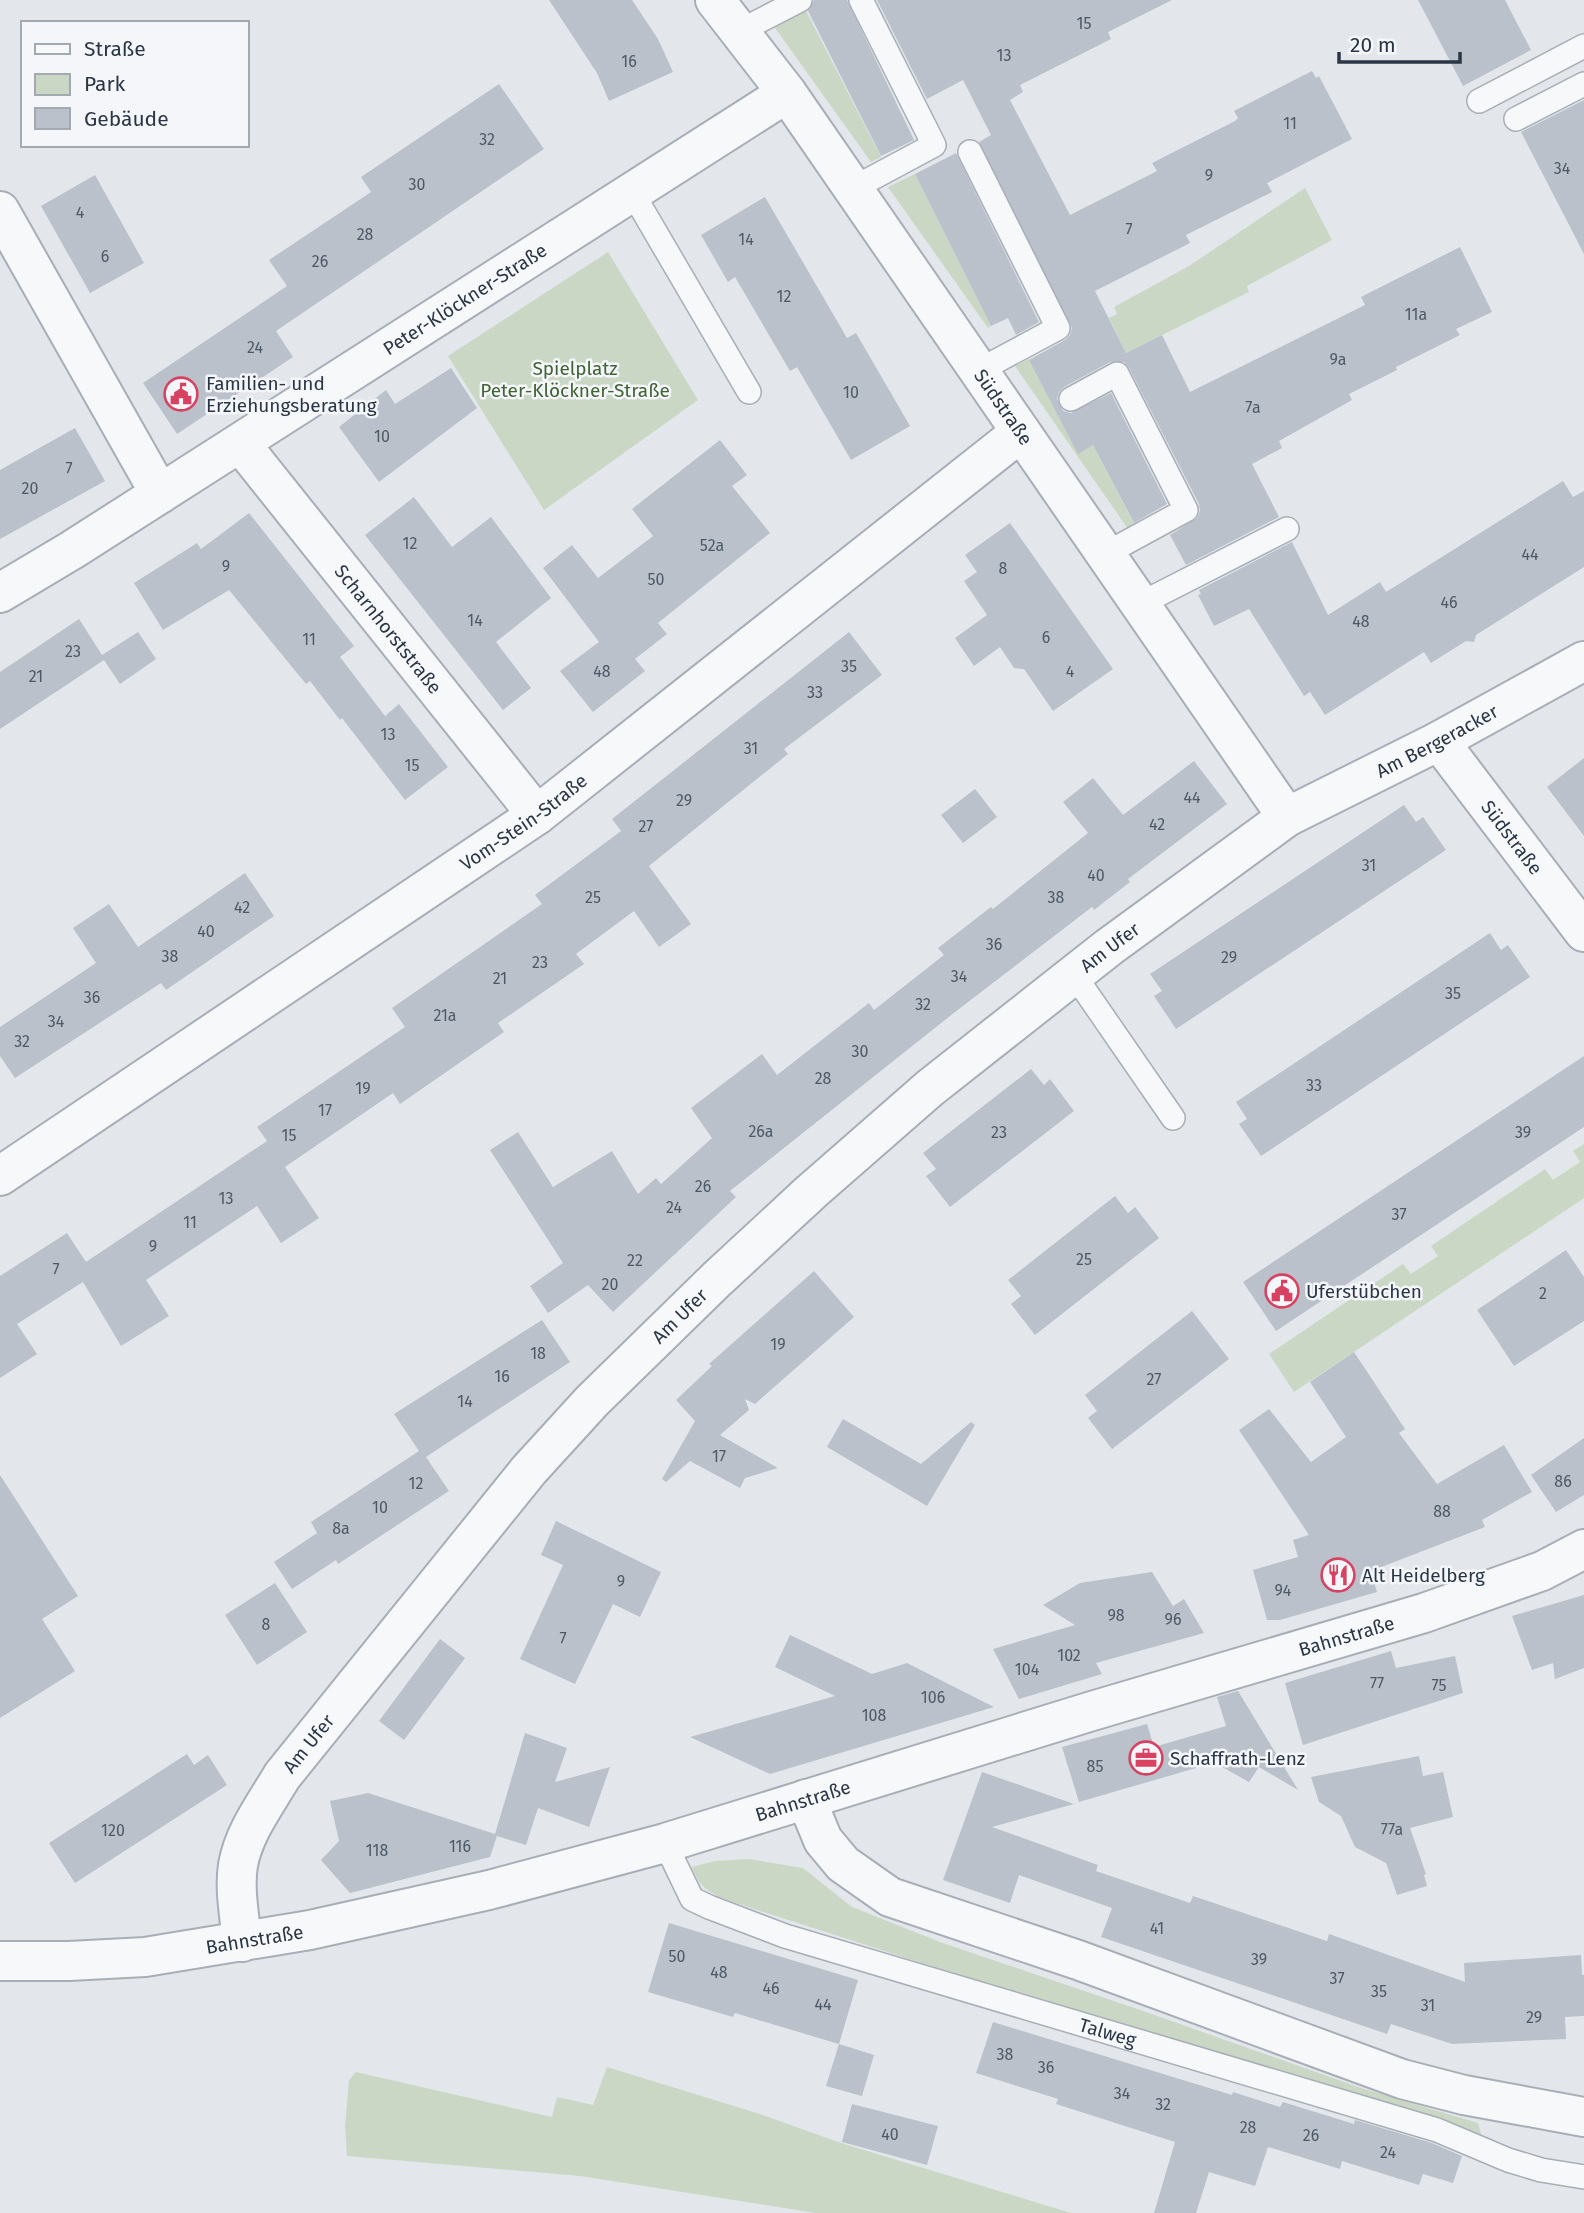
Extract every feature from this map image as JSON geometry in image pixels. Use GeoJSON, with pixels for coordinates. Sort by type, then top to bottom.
{"type":"FeatureCollection","features":[{"type":"Feature","properties":{"kind":"street","name":"Südstraße"},"geometry":{"type":"LineString","coordinates":[[715,0],[786,93],[1287,817]]}},
{"type":"Feature","properties":{"kind":"street","name":"Peter-Klöckner-Straße"},"geometry":{"type":"LineString","coordinates":[[0,593],[160,494],[786,93]]}},
{"type":"Feature","properties":{"kind":"street"},"geometry":{"type":"LineString","coordinates":[[0,211],[160,494]]}},
{"type":"Feature","properties":{"kind":"street","name":"Vom-Stein-Straße"},"geometry":{"type":"LineString","coordinates":[[0,1176],[537,815],[1021,432]]}},
{"type":"Feature","properties":{"kind":"street","name":"Scharnhorststraße"},"geometry":{"type":"LineString","coordinates":[[240,443],[537,815]]}},
{"type":"Feature","properties":{"kind":"street","name":"Am Bergeracker"},"geometry":{"type":"LineString","coordinates":[[1287,817],[1439,741],[1584,661]]}},
{"type":"Feature","properties":{"kind":"street","name":"Südstraße"},"geometry":{"type":"LineString","coordinates":[[1439,741],[1584,932]]}},
{"type":"Feature","properties":{"kind":"street","name":"Am Ufer"},"geometry":{"type":"LineString","coordinates":[[242,1942],[237,1896],[238,1866],[248,1832],[282,1776],[528,1470],[592,1401],[811,1192],[930,1088],[1109,947],[1287,817]]}},
{"type":"Feature","properties":{"kind":"street","name":"Bahnstraße"},"geometry":{"type":"LineString","coordinates":[[0,1961],[145,1957],[310,1930],[489,1890],[665,1843],[1092,1711],[1424,1613],[1542,1571],[1584,1549]]}},
{"type":"Feature","properties":{"kind":"street"},"geometry":{"type":"LineString","coordinates":[[806,1799],[823,1840],[843,1864],[890,1897],[1078,1960],[1402,2079],[1464,2095],[1584,2118]]}},
{"type":"Feature","properties":{"kind":"lane"},"geometry":{"type":"LineString","coordinates":[[738,32],[800,0]]}},
{"type":"Feature","properties":{"kind":"lane"},"geometry":{"type":"LineString","coordinates":[[852,189],[934,145],[861,0]]}},
{"type":"Feature","properties":{"kind":"lane"},"geometry":{"type":"LineString","coordinates":[[1479,101],[1584,46]]}},
{"type":"Feature","properties":{"kind":"lane"},"geometry":{"type":"LineString","coordinates":[[1516,120],[1584,84]]}},
{"type":"Feature","properties":{"kind":"lane"},"geometry":{"type":"LineString","coordinates":[[970,152],[1058,328],[978,371]]}},
{"type":"Feature","properties":{"kind":"lane"},"geometry":{"type":"LineString","coordinates":[[632,192],[749,392]]}},
{"type":"Feature","properties":{"kind":"lane"},"geometry":{"type":"LineString","coordinates":[[1071,398],[1117,374],[1186,510],[1105,554]]}},
{"type":"Feature","properties":{"kind":"lane"},"geometry":{"type":"LineString","coordinates":[[1140,604],[1287,529]]}},
{"type":"Feature","properties":{"kind":"lane"},"geometry":{"type":"LineString","coordinates":[[1075,976],[1173,1118]]}},
{"type":"Feature","properties":{"kind":"lane","name":"Talweg"},"geometry":{"type":"LineString","coordinates":[[665,1843],[692,1899],[761,1927],[1437,2130],[1508,2161],[1584,2177]]}},
{"type":"Feature","properties":{"kind":"green space"},"geometry":{"type":"Polygon","coordinates":[[[805,9],[881,157],[871,162],[773,25],[805,9]]]}},
{"type":"Feature","properties":{"kind":"green space"},"geometry":{"type":"Polygon","coordinates":[[[915,174],[991,326],[988,328],[888,187],[915,174]]]}},
{"type":"Feature","properties":{"kind":"green space"},"geometry":{"type":"Polygon","coordinates":[[[1305,188],[1332,240],[1247,286],[1249,292],[1126,353],[1109,318],[1117,314],[1114,307],[1189,266],[1305,188]]]}},
{"type":"Feature","properties":{"kind":"green space","name":"Spielplatz Peter-Klöckner-Straße"},"geometry":{"type":"Polygon","coordinates":[[[608,252],[698,400],[544,510],[448,356],[608,252]]]}},
{"type":"Feature","properties":{"kind":"green space"},"geometry":{"type":"Polygon","coordinates":[[[1029,359],[1078,453],[1093,445],[1135,526],[1128,529],[1015,366],[1029,359]]]}},
{"type":"Feature","properties":{"kind":"green space"},"geometry":{"type":"Polygon","coordinates":[[[1584,1144],[1584,1198],[1294,1392],[1269,1354],[1403,1264],[1411,1274],[1438,1256],[1431,1246],[1545,1169],[1553,1180],[1580,1162],[1573,1151],[1584,1144]]]}},
{"type":"Feature","properties":{"kind":"green space"},"geometry":{"type":"Polygon","coordinates":[[[749,1859],[803,1868],[852,1907],[940,1942],[1364,2089],[1478,2123],[1483,2141],[1355,2093],[1311,2080],[1309,2083],[1037,2000],[725,1899],[702,1885],[692,1867],[715,1861],[749,1859]]]}},
{"type":"Feature","properties":{"kind":"green space"},"geometry":{"type":"Polygon","coordinates":[[[607,2067],[760,2114],[841,2143],[1071,2213],[816,2213],[580,2176],[347,2156],[345,2127],[349,2080],[356,2072],[552,2117],[557,2097],[593,2105],[607,2067]]]}},
{"type":"Feature","properties":{"kind":"building"},"geometry":{"type":"Polygon","coordinates":[[[549,0],[632,0],[658,39],[673,72],[609,101],[597,73],[549,0]]]}},
{"type":"Feature","properties":{"kind":"building"},"geometry":{"type":"Polygon","coordinates":[[[814,0],[847,0],[914,140],[881,156],[808,11],[814,0]]]}},
{"type":"Feature","properties":{"kind":"building"},"geometry":{"type":"Polygon","coordinates":[[[877,0],[1172,0],[1108,32],[1111,39],[1020,85],[1023,92],[1010,100],[1070,215],[1157,171],[1152,163],[1235,121],[1238,118],[1234,111],[1312,71],[1316,78],[1319,76],[1352,139],[1267,183],[1272,192],[1186,235],[1190,243],[1095,291],[1126,353],[1162,335],[1190,392],[1365,305],[1361,297],[1460,247],[1492,312],[1456,329],[1460,335],[1349,394],[1352,400],[1279,441],[1282,448],[1252,464],[1279,517],[1186,565],[1170,535],[1197,518],[1199,504],[1129,368],[1124,362],[1110,362],[1064,387],[1057,399],[1063,411],[1071,413],[1111,393],[1167,504],[1134,523],[1093,445],[1078,454],[1029,360],[1065,340],[1072,328],[979,142],[991,135],[963,80],[927,99],[877,0]]]}},
{"type":"Feature","properties":{"kind":"building"},"geometry":{"type":"Polygon","coordinates":[[[1418,0],[1505,0],[1531,50],[1463,86],[1418,0]]]}},
{"type":"Feature","properties":{"kind":"building"},"geometry":{"type":"Polygon","coordinates":[[[499,84],[544,149],[276,331],[293,357],[177,434],[143,383],[287,286],[269,260],[371,192],[361,177],[499,84]]]}},
{"type":"Feature","properties":{"kind":"building"},"geometry":{"type":"Polygon","coordinates":[[[1584,100],[1584,254],[1521,132],[1584,100]]]}},
{"type":"Feature","properties":{"kind":"building"},"geometry":{"type":"Polygon","coordinates":[[[956,153],[1039,322],[1016,335],[1008,318],[991,326],[915,174],[956,153]]]}},
{"type":"Feature","properties":{"kind":"building"},"geometry":{"type":"Polygon","coordinates":[[[95,175],[144,263],[90,293],[41,206],[95,175]]]}},
{"type":"Feature","properties":{"kind":"building"},"geometry":{"type":"Polygon","coordinates":[[[765,197],[847,338],[856,333],[910,426],[851,460],[797,367],[790,371],[735,277],[728,282],[701,235],[765,197]]]}},
{"type":"Feature","properties":{"kind":"building"},"geometry":{"type":"Polygon","coordinates":[[[451,368],[477,408],[379,482],[339,427],[386,390],[395,404],[451,368]]]}},
{"type":"Feature","properties":{"kind":"building"},"geometry":{"type":"Polygon","coordinates":[[[75,428],[105,481],[0,539],[0,470],[75,428]]]}},
{"type":"Feature","properties":{"kind":"building"},"geometry":{"type":"Polygon","coordinates":[[[720,440],[747,475],[732,486],[770,533],[658,623],[667,634],[635,659],[645,671],[593,712],[560,671],[599,642],[543,568],[572,545],[598,578],[653,536],[632,509],[720,440]]]}},
{"type":"Feature","properties":{"kind":"building"},"geometry":{"type":"Polygon","coordinates":[[[1563,481],[1573,497],[1584,491],[1584,567],[1476,635],[1474,642],[1466,641],[1431,663],[1424,652],[1325,715],[1310,692],[1304,696],[1249,609],[1214,626],[1198,595],[1201,594],[1199,590],[1292,542],[1328,615],[1380,582],[1386,592],[1563,481]]]}},
{"type":"Feature","properties":{"kind":"building"},"geometry":{"type":"Polygon","coordinates":[[[414,497],[452,547],[491,517],[551,598],[496,642],[531,688],[503,710],[365,535],[414,497]]]}},
{"type":"Feature","properties":{"kind":"building"},"geometry":{"type":"Polygon","coordinates":[[[249,513],[354,646],[340,657],[385,716],[399,704],[448,767],[405,800],[342,718],[340,720],[310,681],[306,684],[229,590],[163,630],[134,583],[197,543],[201,549],[249,513]]]}},
{"type":"Feature","properties":{"kind":"building"},"geometry":{"type":"Polygon","coordinates":[[[1010,523],[1113,669],[1053,711],[1024,669],[1014,668],[1000,647],[974,666],[955,638],[987,615],[964,581],[977,572],[965,555],[1010,523]]]}},
{"type":"Feature","properties":{"kind":"building"},"geometry":{"type":"Polygon","coordinates":[[[79,619],[102,655],[138,632],[156,659],[120,684],[104,660],[0,729],[0,672],[79,619]]]}},
{"type":"Feature","properties":{"kind":"building"},"geometry":{"type":"Polygon","coordinates":[[[849,632],[882,675],[784,749],[788,754],[649,866],[691,924],[659,947],[634,911],[576,954],[584,964],[498,1023],[504,1032],[400,1104],[393,1093],[285,1167],[319,1218],[281,1243],[257,1206],[146,1280],[169,1316],[121,1346],[83,1282],[17,1324],[37,1354],[0,1378],[0,1276],[67,1233],[86,1262],[267,1141],[257,1127],[405,1027],[392,1008],[542,904],[535,895],[621,831],[612,819],[849,632]]]}},
{"type":"Feature","properties":{"kind":"building"},"geometry":{"type":"Polygon","coordinates":[[[1584,758],[1584,836],[1547,787],[1584,758]]]}},
{"type":"Feature","properties":{"kind":"building"},"geometry":{"type":"Polygon","coordinates":[[[1194,761],[1227,804],[1128,879],[1130,882],[1094,910],[1092,907],[955,1012],[730,1191],[736,1197],[613,1312],[588,1285],[548,1313],[530,1286],[563,1263],[490,1150],[518,1132],[553,1187],[612,1151],[638,1194],[656,1178],[661,1184],[712,1138],[691,1108],[762,1054],[777,1075],[869,1003],[874,1010],[944,955],[938,948],[991,907],[993,909],[1088,833],[1063,802],[1093,778],[1123,815],[1194,761]]]}},
{"type":"Feature","properties":{"kind":"building"},"geometry":{"type":"Polygon","coordinates":[[[975,789],[997,817],[963,843],[941,815],[975,789]]]}},
{"type":"Feature","properties":{"kind":"building"},"geometry":{"type":"Polygon","coordinates":[[[1404,805],[1416,822],[1423,817],[1446,850],[1176,1029],[1154,996],[1162,991],[1150,974],[1404,805]]]}},
{"type":"Feature","properties":{"kind":"building"},"geometry":{"type":"Polygon","coordinates":[[[245,873],[274,916],[166,990],[161,983],[15,1078],[0,1056],[0,1027],[96,963],[73,928],[109,904],[138,947],[245,873]]]}},
{"type":"Feature","properties":{"kind":"building"},"geometry":{"type":"Polygon","coordinates":[[[1490,933],[1501,950],[1508,945],[1530,977],[1261,1156],[1239,1124],[1247,1119],[1236,1102],[1490,933]]]}},
{"type":"Feature","properties":{"kind":"building"},"geometry":{"type":"Polygon","coordinates":[[[1584,1056],[1584,1127],[1276,1331],[1243,1282],[1584,1056]]]}},
{"type":"Feature","properties":{"kind":"building"},"geometry":{"type":"Polygon","coordinates":[[[1031,1069],[1044,1085],[1050,1079],[1074,1111],[950,1207],[926,1176],[936,1169],[923,1153],[1031,1069]]]}},
{"type":"Feature","properties":{"kind":"building"},"geometry":{"type":"Polygon","coordinates":[[[1115,1196],[1128,1213],[1135,1207],[1159,1238],[1035,1335],[1011,1304],[1021,1296],[1008,1280],[1115,1196]]]}},
{"type":"Feature","properties":{"kind":"building"},"geometry":{"type":"Polygon","coordinates":[[[1566,1250],[1584,1277],[1584,1321],[1514,1366],[1477,1310],[1566,1250]]]}},
{"type":"Feature","properties":{"kind":"building"},"geometry":{"type":"Polygon","coordinates":[[[814,1271],[854,1317],[755,1404],[745,1399],[749,1410],[720,1435],[778,1468],[745,1478],[740,1488],[690,1461],[666,1482],[662,1479],[695,1421],[676,1400],[712,1366],[709,1364],[814,1271]]]}},
{"type":"Feature","properties":{"kind":"building"},"geometry":{"type":"Polygon","coordinates":[[[1192,1311],[1229,1359],[1112,1449],[1088,1418],[1097,1411],[1085,1395],[1192,1311]]]}},
{"type":"Feature","properties":{"kind":"building"},"geometry":{"type":"Polygon","coordinates":[[[542,1320],[570,1362],[426,1457],[449,1491],[338,1564],[336,1560],[292,1589],[274,1562],[317,1533],[311,1522],[419,1451],[394,1414],[542,1320]]]}},
{"type":"Feature","properties":{"kind":"building"},"geometry":{"type":"Polygon","coordinates":[[[1354,1352],[1405,1429],[1399,1433],[1437,1484],[1504,1445],[1532,1492],[1482,1520],[1485,1527],[1371,1571],[1377,1592],[1280,1620],[1267,1620],[1253,1570],[1298,1557],[1293,1540],[1309,1535],[1239,1430],[1269,1409],[1311,1462],[1346,1437],[1310,1382],[1354,1352]]]}},
{"type":"Feature","properties":{"kind":"building"},"geometry":{"type":"Polygon","coordinates":[[[843,1419],[921,1464],[971,1422],[975,1425],[927,1506],[827,1447],[843,1419]]]}},
{"type":"Feature","properties":{"kind":"building"},"geometry":{"type":"Polygon","coordinates":[[[1584,1438],[1584,1495],[1556,1512],[1531,1475],[1584,1438]]]}},
{"type":"Feature","properties":{"kind":"building"},"geometry":{"type":"Polygon","coordinates":[[[0,1475],[78,1596],[42,1619],[75,1671],[0,1718],[0,1475]]]}},
{"type":"Feature","properties":{"kind":"building"},"geometry":{"type":"Polygon","coordinates":[[[556,1521],[661,1572],[640,1617],[613,1604],[575,1684],[520,1659],[563,1565],[541,1555],[556,1521]]]}},
{"type":"Feature","properties":{"kind":"building"},"geometry":{"type":"Polygon","coordinates":[[[1152,1572],[1173,1606],[1184,1599],[1204,1633],[1096,1663],[1102,1674],[1019,1699],[993,1649],[1075,1625],[1043,1605],[1080,1583],[1152,1572]]]}},
{"type":"Feature","properties":{"kind":"building"},"geometry":{"type":"Polygon","coordinates":[[[275,1583],[307,1632],[257,1665],[225,1615],[275,1583]]]}},
{"type":"Feature","properties":{"kind":"building"},"geometry":{"type":"Polygon","coordinates":[[[1584,1595],[1584,1668],[1555,1679],[1553,1663],[1532,1670],[1512,1616],[1584,1595]]]}},
{"type":"Feature","properties":{"kind":"building"},"geometry":{"type":"Polygon","coordinates":[[[790,1635],[872,1674],[907,1663],[994,1707],[770,1774],[690,1737],[835,1696],[775,1667],[790,1635]]]}},
{"type":"Feature","properties":{"kind":"building"},"geometry":{"type":"Polygon","coordinates":[[[440,1639],[465,1658],[404,1740],[379,1721],[440,1639]]]}},
{"type":"Feature","properties":{"kind":"building"},"geometry":{"type":"Polygon","coordinates":[[[1391,1651],[1396,1668],[1455,1656],[1463,1693],[1303,1745],[1285,1683],[1391,1651]]]}},
{"type":"Feature","properties":{"kind":"building"},"geometry":{"type":"Polygon","coordinates":[[[1238,1691],[1298,1790],[1259,1767],[1249,1782],[1190,1749],[1196,1768],[1079,1802],[1062,1747],[1147,1724],[1154,1747],[1226,1726],[1217,1697],[1238,1691]]]}},
{"type":"Feature","properties":{"kind":"building"},"geometry":{"type":"Polygon","coordinates":[[[525,1733],[567,1748],[555,1782],[610,1767],[589,1827],[538,1808],[526,1845],[497,1836],[490,1857],[350,1893],[321,1860],[339,1841],[330,1801],[368,1793],[495,1834],[525,1733]]]}},
{"type":"Feature","properties":{"kind":"building"},"geometry":{"type":"Polygon","coordinates":[[[187,1754],[194,1765],[208,1755],[227,1785],[75,1883],[49,1843],[187,1754]]]}},
{"type":"Feature","properties":{"kind":"building"},"geometry":{"type":"Polygon","coordinates":[[[1419,1756],[1423,1776],[1443,1772],[1453,1817],[1410,1828],[1426,1874],[1427,1886],[1397,1895],[1386,1863],[1355,1847],[1341,1816],[1319,1802],[1311,1777],[1419,1756]]]}},
{"type":"Feature","properties":{"kind":"building"},"geometry":{"type":"Polygon","coordinates":[[[982,1772],[1074,1804],[992,1827],[1098,1865],[1096,1871],[1190,1903],[1193,1896],[1327,1941],[1329,1934],[1465,1982],[1464,1963],[1581,1955],[1584,2016],[1565,2017],[1566,2039],[1452,2044],[1391,2024],[1387,2034],[1101,1937],[1112,1908],[1019,1875],[1010,1903],[943,1880],[982,1772]]]}},
{"type":"Feature","properties":{"kind":"building"},"geometry":{"type":"Polygon","coordinates":[[[669,1923],[858,1980],[839,2044],[735,2013],[733,2017],[648,1992],[669,1923]]]}},
{"type":"Feature","properties":{"kind":"building"},"geometry":{"type":"Polygon","coordinates":[[[993,2022],[1232,2095],[1233,2092],[1280,2107],[1283,2102],[1354,2124],[1355,2120],[1432,2143],[1462,2156],[1453,2183],[1423,2174],[1419,2185],[1342,2161],[1340,2169],[1268,2147],[1255,2186],[1209,2172],[1196,2213],[1154,2213],[1175,2142],[1056,2104],[1058,2099],[976,2073],[993,2022]]]}},
{"type":"Feature","properties":{"kind":"building"},"geometry":{"type":"Polygon","coordinates":[[[839,2044],[874,2055],[862,2096],[826,2086],[839,2044]]]}},
{"type":"Feature","properties":{"kind":"building"},"geometry":{"type":"Polygon","coordinates":[[[852,2104],[938,2126],[927,2165],[842,2142],[852,2104]]]}},
{"type":"Feature","properties":{"kind":"place","name":"Familien- und Erziehungsberatung"},"geometry":{"type":"Point","coordinates":[181,394]}},
{"type":"Feature","properties":{"kind":"place","name":"Uferstübchen"},"geometry":{"type":"Point","coordinates":[1282,1291]}},
{"type":"Feature","properties":{"kind":"place","name":"Alt Heidelberg"},"geometry":{"type":"Point","coordinates":[1338,1575]}},
{"type":"Feature","properties":{"kind":"place","name":"Schaffrath-Lenz"},"geometry":{"type":"Point","coordinates":[1146,1758]}}]}
